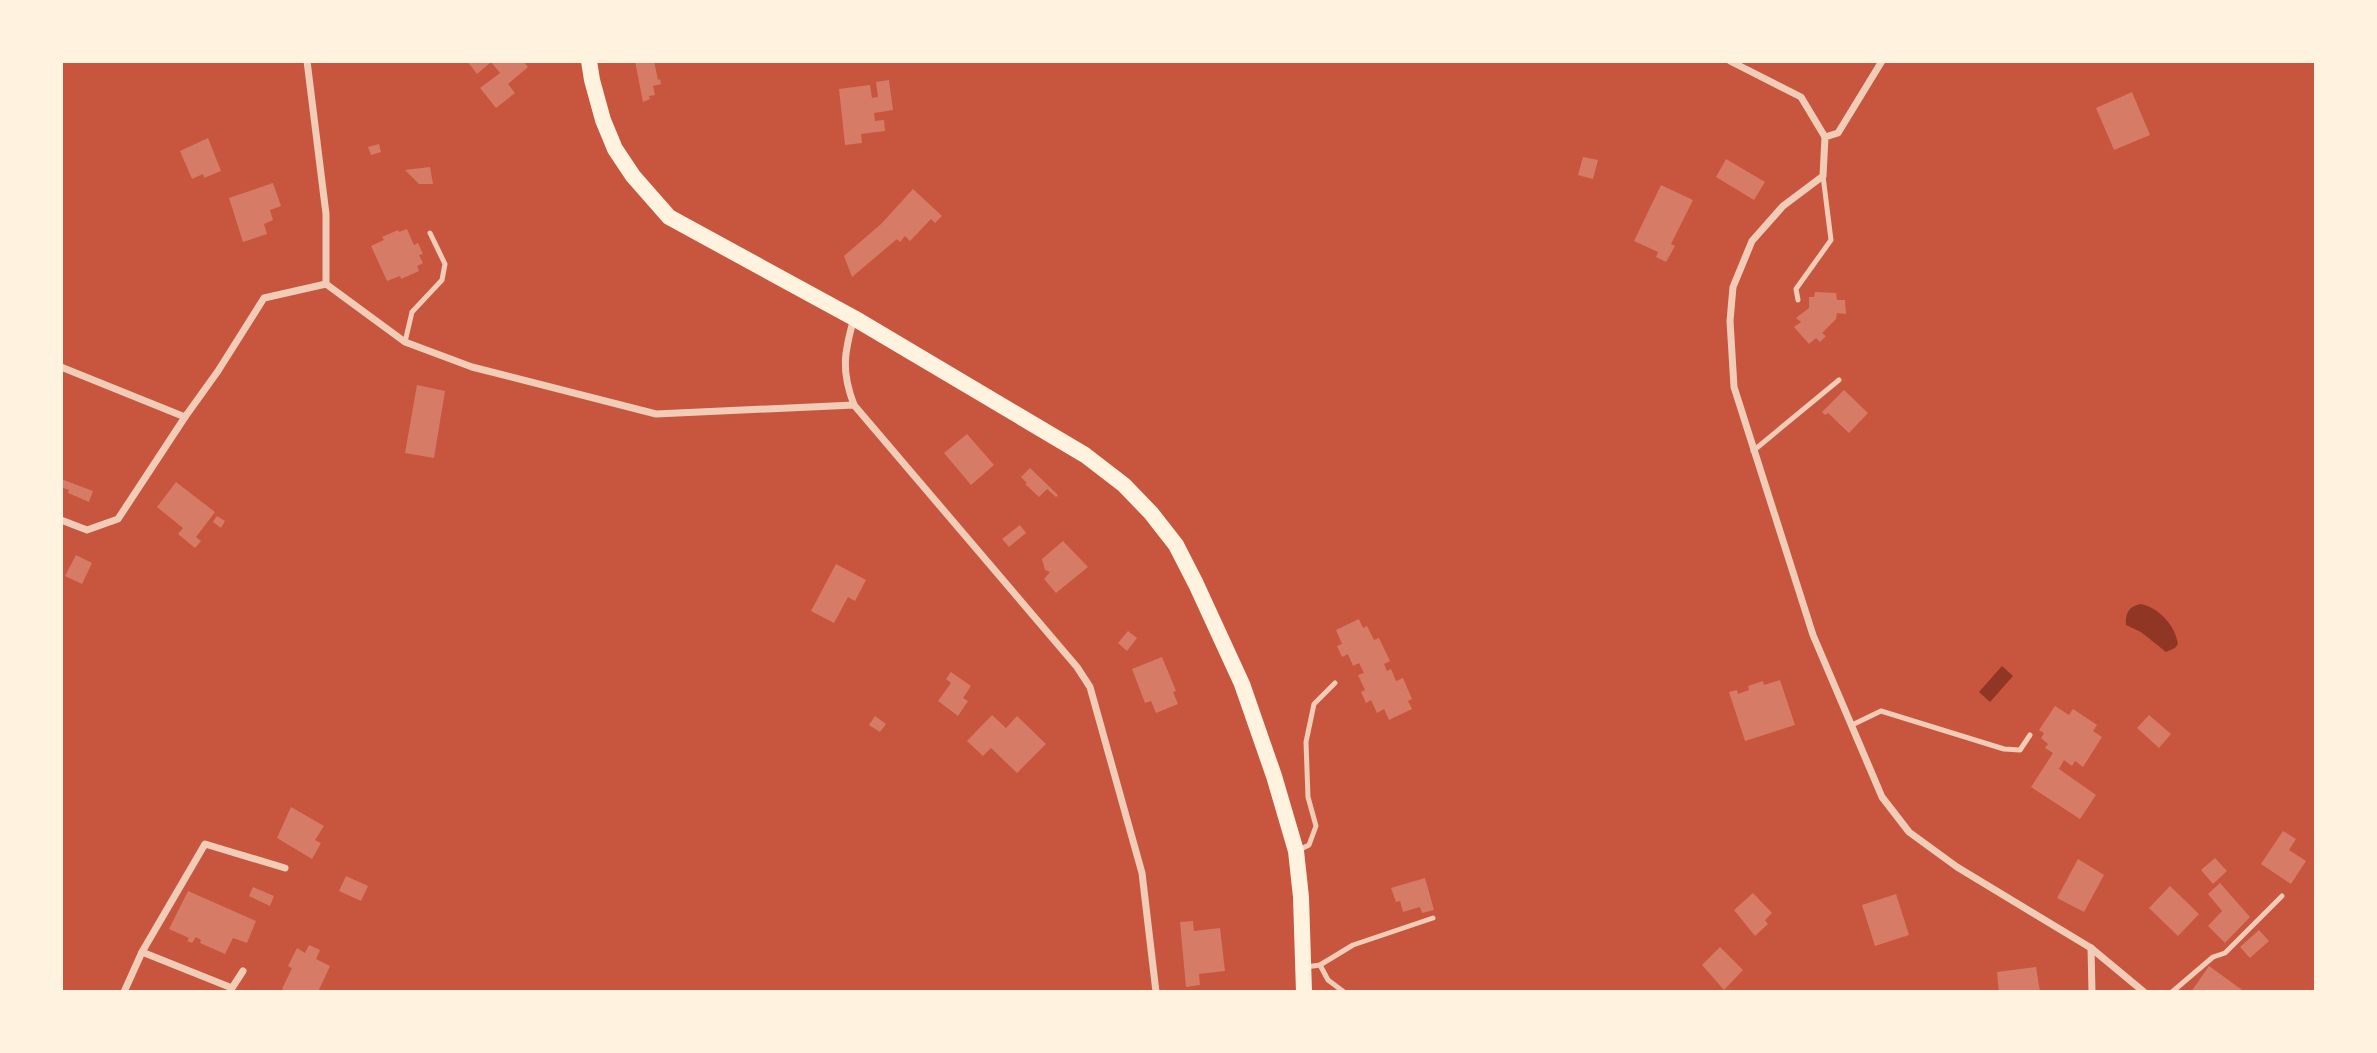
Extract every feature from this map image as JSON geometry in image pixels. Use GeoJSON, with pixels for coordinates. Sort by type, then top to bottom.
{"type":"FeatureCollection","features":[{"type":"Feature","properties":{"kind":"main road"},"geometry":{"type":"LineString","coordinates":[[589,61],[596,93],[615,149],[633,176],[668,217],[854,318],[1085,455],[1124,485],[1152,513],[1176,545],[1242,684],[1274,776],[1296,851],[1301,897],[1304,992]]}},
{"type":"Feature","properties":{"kind":"street"},"geometry":{"type":"LineString","coordinates":[[307,61],[326,214],[326,284]]}},
{"type":"Feature","properties":{"kind":"street"},"geometry":{"type":"LineString","coordinates":[[1730,61],[1801,97],[1825,137],[1823,176],[1783,206],[1752,241],[1732,287],[1730,321],[1734,387],[1813,635],[1882,797],[1909,832],[1957,867],[2091,948],[2144,992]]}},
{"type":"Feature","properties":{"kind":"street"},"geometry":{"type":"LineString","coordinates":[[1825,137],[1838,133],[1882,61]]}},
{"type":"Feature","properties":{"kind":"street"},"geometry":{"type":"LineString","coordinates":[[61,520],[87,530],[118,519],[264,298],[326,284],[405,342],[472,367],[656,414],[854,405]]}},
{"type":"Feature","properties":{"kind":"street"},"geometry":{"type":"LineString","coordinates":[[854,318],[844,365],[846,384],[854,405],[1077,667],[1090,687],[1142,873],[1156,992]]}},
{"type":"Feature","properties":{"kind":"street"},"geometry":{"type":"LineString","coordinates":[[61,367],[185,417]]}},
{"type":"Feature","properties":{"kind":"street"},"geometry":{"type":"LineString","coordinates":[[124,992],[142,952],[205,844],[285,868]]}},
{"type":"Feature","properties":{"kind":"street"},"geometry":{"type":"LineString","coordinates":[[2091,948],[2092,992]]}},
{"type":"Feature","properties":{"kind":"street"},"geometry":{"type":"LineString","coordinates":[[142,952],[232,988],[243,971]]}},
{"type":"Feature","properties":{"kind":"lane"},"geometry":{"type":"LineString","coordinates":[[1798,300],[1796,289],[1831,240],[1823,176]]}},
{"type":"Feature","properties":{"kind":"lane"},"geometry":{"type":"LineString","coordinates":[[405,342],[412,312],[442,280],[445,264],[430,233]]}},
{"type":"Feature","properties":{"kind":"lane"},"geometry":{"type":"LineString","coordinates":[[1753,451],[1839,380]]}},
{"type":"Feature","properties":{"kind":"lane"},"geometry":{"type":"LineString","coordinates":[[1296,851],[1309,845],[1316,826],[1308,797],[1306,742],[1314,704],[1335,683]]}},
{"type":"Feature","properties":{"kind":"lane"},"geometry":{"type":"LineString","coordinates":[[1852,725],[1881,711],[2004,749],[2020,750],[2030,735]]}},
{"type":"Feature","properties":{"kind":"lane"},"geometry":{"type":"LineString","coordinates":[[2172,992],[2213,957],[2225,953],[2282,897]]}},
{"type":"Feature","properties":{"kind":"lane"},"geometry":{"type":"LineString","coordinates":[[1303,967],[1320,965],[1353,945],[1433,918]]}},
{"type":"Feature","properties":{"kind":"lane"},"geometry":{"type":"LineString","coordinates":[[1320,965],[1328,981],[1344,992]]}},
{"type":"Feature","properties":{"kind":"shaded area"},"geometry":{"type":"Polygon","coordinates":[[[2141,604],[2160,613],[2170,624],[2178,644],[2175,648],[2166,652],[2141,632],[2126,625],[2129,611],[2133,606],[2141,604]]]}},
{"type":"Feature","properties":{"kind":"shaded area"},"geometry":{"type":"Polygon","coordinates":[[[2002,666],[2013,676],[1990,702],[1979,692],[2002,666]]]}},
{"type":"Feature","properties":{"kind":"building"},"geometry":{"type":"Polygon","coordinates":[[[467,61],[523,61],[528,67],[508,84],[515,93],[496,108],[480,88],[500,73],[491,62],[477,74],[467,61]]]}},
{"type":"Feature","properties":{"kind":"building"},"geometry":{"type":"Polygon","coordinates":[[[635,61],[654,61],[661,84],[653,86],[655,95],[649,96],[650,99],[643,102],[635,61]]]}},
{"type":"Feature","properties":{"kind":"building"},"geometry":{"type":"Polygon","coordinates":[[[889,80],[893,110],[874,113],[875,121],[884,120],[885,131],[861,134],[862,143],[845,145],[839,89],[870,85],[872,98],[878,97],[876,82],[889,80]]]}},
{"type":"Feature","properties":{"kind":"building"},"geometry":{"type":"Polygon","coordinates":[[[2132,92],[2150,135],[2114,150],[2096,108],[2132,92]]]}},
{"type":"Feature","properties":{"kind":"building"},"geometry":{"type":"Polygon","coordinates":[[[208,138],[221,171],[204,178],[203,174],[192,179],[180,151],[208,138]]]}},
{"type":"Feature","properties":{"kind":"building"},"geometry":{"type":"Polygon","coordinates":[[[379,144],[381,152],[371,155],[368,147],[379,144]]]}},
{"type":"Feature","properties":{"kind":"building"},"geometry":{"type":"Polygon","coordinates":[[[1583,157],[1598,160],[1593,179],[1578,175],[1583,157]]]}},
{"type":"Feature","properties":{"kind":"building"},"geometry":{"type":"Polygon","coordinates":[[[1726,159],[1765,182],[1754,200],[1716,177],[1726,159]]]}},
{"type":"Feature","properties":{"kind":"building"},"geometry":{"type":"Polygon","coordinates":[[[430,167],[433,184],[419,184],[405,170],[430,167]]]}},
{"type":"Feature","properties":{"kind":"building"},"geometry":{"type":"Polygon","coordinates":[[[273,183],[281,206],[270,210],[273,220],[264,224],[267,234],[243,242],[229,198],[273,183]]]}},
{"type":"Feature","properties":{"kind":"building"},"geometry":{"type":"Polygon","coordinates":[[[1661,185],[1693,200],[1671,244],[1675,246],[1666,262],[1656,257],[1658,252],[1634,241],[1661,185]]]}},
{"type":"Feature","properties":{"kind":"building"},"geometry":{"type":"Polygon","coordinates":[[[913,189],[942,216],[935,223],[931,219],[910,241],[905,236],[900,242],[897,239],[852,277],[844,256],[881,224],[913,189]]]}},
{"type":"Feature","properties":{"kind":"building"},"geometry":{"type":"Polygon","coordinates":[[[407,229],[414,245],[418,243],[423,254],[419,255],[423,263],[417,266],[419,271],[401,279],[400,276],[387,281],[371,246],[384,240],[382,237],[407,229]]]}},
{"type":"Feature","properties":{"kind":"building"},"geometry":{"type":"Polygon","coordinates":[[[1815,292],[1836,293],[1837,300],[1845,300],[1846,314],[1837,313],[1836,319],[1822,333],[1826,336],[1820,342],[1816,338],[1809,344],[1794,327],[1801,322],[1796,318],[1809,308],[1809,297],[1814,297],[1815,292]]]}},
{"type":"Feature","properties":{"kind":"building"},"geometry":{"type":"Polygon","coordinates":[[[417,385],[445,391],[434,458],[405,453],[417,385]]]}},
{"type":"Feature","properties":{"kind":"building"},"geometry":{"type":"Polygon","coordinates":[[[1844,390],[1868,413],[1849,433],[1828,413],[1825,415],[1822,412],[1844,390]]]}},
{"type":"Feature","properties":{"kind":"building"},"geometry":{"type":"Polygon","coordinates":[[[967,434],[994,465],[971,485],[944,453],[967,434]]]}},
{"type":"Feature","properties":{"kind":"building"},"geometry":{"type":"Polygon","coordinates":[[[1030,468],[1058,495],[1056,497],[1047,489],[1039,497],[1025,484],[1027,483],[1021,477],[1030,468]]]}},
{"type":"Feature","properties":{"kind":"building"},"geometry":{"type":"Polygon","coordinates":[[[61,479],[93,491],[89,502],[68,493],[69,490],[61,487],[61,479]]]}},
{"type":"Feature","properties":{"kind":"building"},"geometry":{"type":"Polygon","coordinates":[[[176,482],[215,512],[196,537],[201,541],[195,548],[178,534],[183,528],[157,507],[176,482]]]}},
{"type":"Feature","properties":{"kind":"building"},"geometry":{"type":"Polygon","coordinates":[[[217,516],[225,521],[221,528],[213,522],[217,516]]]}},
{"type":"Feature","properties":{"kind":"building"},"geometry":{"type":"Polygon","coordinates":[[[1020,525],[1026,533],[1009,547],[1002,539],[1020,525]]]}},
{"type":"Feature","properties":{"kind":"building"},"geometry":{"type":"Polygon","coordinates":[[[1063,541],[1088,567],[1056,593],[1044,579],[1050,572],[1045,570],[1042,559],[1063,541]]]}},
{"type":"Feature","properties":{"kind":"building"},"geometry":{"type":"Polygon","coordinates":[[[76,555],[92,563],[82,584],[65,576],[76,555]]]}},
{"type":"Feature","properties":{"kind":"building"},"geometry":{"type":"Polygon","coordinates":[[[836,564],[866,580],[855,601],[848,597],[834,623],[811,611],[836,564]]]}},
{"type":"Feature","properties":{"kind":"building"},"geometry":{"type":"Polygon","coordinates":[[[1359,619],[1363,628],[1367,626],[1374,640],[1379,638],[1390,661],[1384,664],[1387,671],[1391,669],[1396,681],[1403,678],[1412,699],[1408,701],[1412,709],[1389,720],[1384,709],[1377,713],[1371,700],[1366,703],[1361,692],[1365,690],[1358,675],[1364,673],[1359,663],[1353,666],[1348,654],[1342,657],[1337,646],[1342,644],[1336,630],[1359,619]]]}},
{"type":"Feature","properties":{"kind":"building"},"geometry":{"type":"Polygon","coordinates":[[[1128,631],[1137,638],[1127,651],[1118,643],[1128,631]]]}},
{"type":"Feature","properties":{"kind":"building"},"geometry":{"type":"Polygon","coordinates":[[[1162,657],[1176,691],[1173,692],[1178,704],[1156,713],[1151,701],[1145,703],[1132,669],[1162,657]]]}},
{"type":"Feature","properties":{"kind":"building"},"geometry":{"type":"Polygon","coordinates":[[[951,672],[971,686],[963,698],[968,701],[958,716],[938,701],[951,683],[946,679],[951,672]]]}},
{"type":"Feature","properties":{"kind":"building"},"geometry":{"type":"Polygon","coordinates":[[[1780,680],[1795,725],[1745,741],[1729,692],[1737,690],[1738,694],[1749,690],[1748,686],[1763,681],[1764,685],[1780,680]]]}},
{"type":"Feature","properties":{"kind":"building"},"geometry":{"type":"Polygon","coordinates":[[[2055,706],[2069,715],[2073,709],[2097,725],[2093,731],[2102,737],[2083,767],[2075,761],[2072,766],[2064,760],[2059,769],[2096,795],[2080,819],[2031,787],[2053,753],[2045,748],[2048,744],[2041,738],[2044,733],[2039,730],[2055,706]]]}},
{"type":"Feature","properties":{"kind":"building"},"geometry":{"type":"Polygon","coordinates":[[[992,715],[1006,728],[1017,716],[1046,744],[1017,773],[991,748],[983,756],[967,741],[992,715]]]}},
{"type":"Feature","properties":{"kind":"building"},"geometry":{"type":"Polygon","coordinates":[[[2149,715],[2171,734],[2159,748],[2137,728],[2149,715]]]}},
{"type":"Feature","properties":{"kind":"building"},"geometry":{"type":"Polygon","coordinates":[[[875,716],[886,724],[880,732],[869,725],[875,716]]]}},
{"type":"Feature","properties":{"kind":"building"},"geometry":{"type":"Polygon","coordinates":[[[291,807],[324,826],[315,840],[321,843],[312,859],[277,838],[291,807]]]}},
{"type":"Feature","properties":{"kind":"building"},"geometry":{"type":"Polygon","coordinates":[[[2283,831],[2296,839],[2289,850],[2306,861],[2291,884],[2261,864],[2283,831]]]}},
{"type":"Feature","properties":{"kind":"building"},"geometry":{"type":"Polygon","coordinates":[[[2215,858],[2227,871],[2213,884],[2201,870],[2215,858]]]}},
{"type":"Feature","properties":{"kind":"building"},"geometry":{"type":"Polygon","coordinates":[[[2078,859],[2104,875],[2084,912],[2057,898],[2078,859]]]}},
{"type":"Feature","properties":{"kind":"building"},"geometry":{"type":"Polygon","coordinates":[[[346,876],[368,886],[361,901],[339,891],[346,876]]]}},
{"type":"Feature","properties":{"kind":"building"},"geometry":{"type":"Polygon","coordinates":[[[1425,878],[1434,910],[1422,913],[1420,907],[1403,912],[1400,901],[1396,902],[1391,888],[1425,878]]]}},
{"type":"Feature","properties":{"kind":"building"},"geometry":{"type":"Polygon","coordinates":[[[2220,883],[2250,917],[2225,943],[2208,926],[2222,911],[2208,894],[2220,883]]]}},
{"type":"Feature","properties":{"kind":"building"},"geometry":{"type":"Polygon","coordinates":[[[2170,886],[2199,914],[2178,936],[2149,908],[2170,886]]]}},
{"type":"Feature","properties":{"kind":"building"},"geometry":{"type":"Polygon","coordinates":[[[253,887],[274,896],[270,906],[249,896],[253,887]]]}},
{"type":"Feature","properties":{"kind":"building"},"geometry":{"type":"Polygon","coordinates":[[[188,891],[256,921],[247,943],[233,938],[225,954],[200,943],[201,940],[196,937],[192,943],[187,941],[189,938],[169,929],[188,891]]]}},
{"type":"Feature","properties":{"kind":"building"},"geometry":{"type":"Polygon","coordinates":[[[1753,893],[1772,913],[1765,920],[1768,924],[1755,936],[1734,910],[1753,893]]]}},
{"type":"Feature","properties":{"kind":"building"},"geometry":{"type":"Polygon","coordinates":[[[1896,894],[1909,935],[1875,946],[1862,905],[1896,894]]]}},
{"type":"Feature","properties":{"kind":"building"},"geometry":{"type":"Polygon","coordinates":[[[1193,921],[1194,931],[1220,928],[1225,971],[1199,974],[1200,985],[1186,987],[1180,922],[1193,921]]]}},
{"type":"Feature","properties":{"kind":"building"},"geometry":{"type":"Polygon","coordinates":[[[2259,930],[2269,941],[2250,958],[2240,947],[2259,930]]]}},
{"type":"Feature","properties":{"kind":"building"},"geometry":{"type":"Polygon","coordinates":[[[309,945],[320,950],[316,959],[330,966],[318,992],[287,992],[282,989],[292,968],[288,966],[297,948],[305,953],[309,945]]]}},
{"type":"Feature","properties":{"kind":"building"},"geometry":{"type":"Polygon","coordinates":[[[1720,947],[1743,970],[1724,990],[1702,965],[1720,947]]]}},
{"type":"Feature","properties":{"kind":"building"},"geometry":{"type":"Polygon","coordinates":[[[2209,966],[2245,992],[2191,992],[2209,966]]]}},
{"type":"Feature","properties":{"kind":"building"},"geometry":{"type":"Polygon","coordinates":[[[2036,967],[2040,992],[1999,992],[1997,972],[2036,967]]]}}]}
